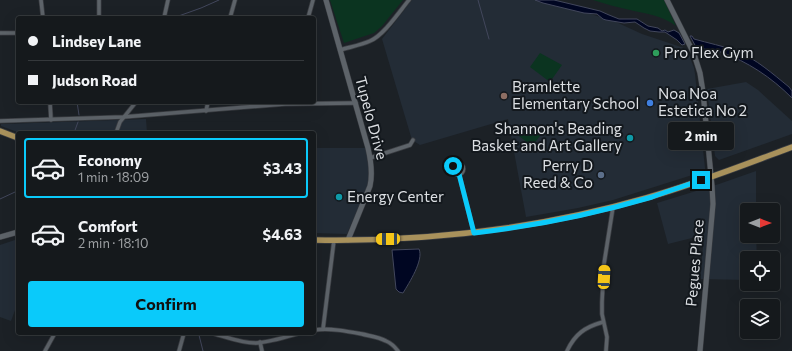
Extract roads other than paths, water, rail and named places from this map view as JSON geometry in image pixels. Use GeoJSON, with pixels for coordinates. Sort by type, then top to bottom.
{"type":"FeatureCollection","features":[{"type":"Feature","properties":{"kind":"main road"},"geometry":{"type":"LineString","coordinates":[[0,130],[16,137]]}},
{"type":"Feature","properties":{"kind":"main road"},"geometry":{"type":"LineString","coordinates":[[316,240],[432,237],[474,233],[543,223],[668,192],[792,147]]}},
{"type":"Feature","properties":{"kind":"street"},"geometry":{"type":"LineString","coordinates":[[41,0],[43,16]]}},
{"type":"Feature","properties":{"kind":"street"},"geometry":{"type":"LineString","coordinates":[[99,0],[99,16]]}},
{"type":"Feature","properties":{"kind":"street"},"geometry":{"type":"LineString","coordinates":[[164,16],[168,0]]}},
{"type":"Feature","properties":{"kind":"street"},"geometry":{"type":"LineString","coordinates":[[231,16],[235,0]]}},
{"type":"Feature","properties":{"kind":"street"},"geometry":{"type":"LineString","coordinates":[[309,16],[313,0]]}},
{"type":"Feature","properties":{"kind":"street","name":"Tupelo Drive"},"geometry":{"type":"LineString","coordinates":[[326,0],[356,103],[370,158],[372,172],[370,186],[348,240]]}},
{"type":"Feature","properties":{"kind":"street"},"geometry":{"type":"LineString","coordinates":[[340,50],[366,43],[377,37],[383,32],[409,0]]}},
{"type":"Feature","properties":{"kind":"street","name":"Pegues Place"},"geometry":{"type":"LineString","coordinates":[[667,0],[694,54],[698,68],[702,87],[711,177],[713,201],[700,351]]}},
{"type":"Feature","properties":{"kind":"street"},"geometry":{"type":"LineString","coordinates":[[0,33],[16,33]]}},
{"type":"Feature","properties":{"kind":"street"},"geometry":{"type":"LineString","coordinates":[[316,103],[356,103]]}},
{"type":"Feature","properties":{"kind":"street"},"geometry":{"type":"LineString","coordinates":[[50,104],[51,120]]}},
{"type":"Feature","properties":{"kind":"street"},"geometry":{"type":"LineString","coordinates":[[116,131],[118,124],[134,104]]}},
{"type":"Feature","properties":{"kind":"street"},"geometry":{"type":"LineString","coordinates":[[206,111],[208,104]]}},
{"type":"Feature","properties":{"kind":"street"},"geometry":{"type":"LineString","coordinates":[[0,121],[123,117],[275,104]]}},
{"type":"Feature","properties":{"kind":"street"},"geometry":{"type":"LineString","coordinates":[[370,158],[410,145],[413,140]]}},
{"type":"Feature","properties":{"kind":"street"},"geometry":{"type":"LineString","coordinates":[[459,174],[474,233]]}},
{"type":"Feature","properties":{"kind":"street"},"geometry":{"type":"LineString","coordinates":[[606,351],[607,337],[603,322],[602,309],[604,264],[612,207]]}},
{"type":"Feature","properties":{"kind":"street"},"geometry":{"type":"LineString","coordinates":[[0,237],[16,233]]}},
{"type":"Feature","properties":{"kind":"street"},"geometry":{"type":"LineString","coordinates":[[323,329],[334,240]]}},
{"type":"Feature","properties":{"kind":"street"},"geometry":{"type":"LineString","coordinates":[[567,351],[573,340],[581,332],[590,326],[603,322]]}},
{"type":"Feature","properties":{"kind":"street"},"geometry":{"type":"LineString","coordinates":[[316,330],[346,331],[378,337],[394,345],[398,351]]}},
{"type":"Feature","properties":{"kind":"street"},"geometry":{"type":"LineString","coordinates":[[45,351],[54,335]]}},
{"type":"Feature","properties":{"kind":"street"},"geometry":{"type":"LineString","coordinates":[[179,351],[183,335]]}},
{"type":"Feature","properties":{"kind":"street"},"geometry":{"type":"LineString","coordinates":[[220,335],[242,341],[260,342],[291,335]]}},
{"type":"Feature","properties":{"kind":"street"},"geometry":{"type":"LineString","coordinates":[[260,342],[262,351]]}},
{"type":"Feature","properties":{"kind":"water"},"geometry":{"type":"Polygon","coordinates":[[[535,0],[554,0],[600,11],[619,19],[637,19],[648,26],[658,28],[662,31],[665,30],[668,32],[674,30],[679,33],[685,44],[682,45],[665,32],[650,31],[635,22],[624,23],[606,20],[597,14],[584,13],[535,0]]]}},
{"type":"Feature","properties":{"kind":"water"},"geometry":{"type":"Polygon","coordinates":[[[690,36],[694,39],[737,51],[751,58],[789,87],[792,91],[792,98],[776,83],[750,65],[721,52],[696,47],[690,36]]]}},
{"type":"Feature","properties":{"kind":"water"},"geometry":{"type":"Polygon","coordinates":[[[419,249],[420,254],[418,265],[403,293],[399,292],[396,289],[392,250],[419,249]]]}},
{"type":"Feature","properties":{"kind":"waterway"},"geometry":{"type":"LineString","coordinates":[[179,16],[219,0]]}},
{"type":"Feature","properties":{"kind":"waterway"},"geometry":{"type":"LineString","coordinates":[[478,0],[489,39]]}},
{"type":"Feature","properties":{"kind":"waterway"},"geometry":{"type":"LineString","coordinates":[[77,104],[79,115]]}},
{"type":"Feature","properties":{"kind":"waterway"},"geometry":{"type":"LineString","coordinates":[[75,131],[78,122]]}},
{"type":"Feature","properties":{"kind":"waterway"},"geometry":{"type":"LineString","coordinates":[[0,199],[16,191]]}},
{"type":"Feature","properties":{"kind":"waterway"},"geometry":{"type":"LineString","coordinates":[[199,335],[203,351]]}},
{"type":"Feature","properties":{"kind":"place","name":"Pro Flex Gym"},"geometry":{"type":"Point","coordinates":[656,53]}},
{"type":"Feature","properties":{"kind":"place","name":"Bramlette Elementary School"},"geometry":{"type":"Point","coordinates":[504,96]}},
{"type":"Feature","properties":{"kind":"place","name":"Noa Noa Estetica No 2"},"geometry":{"type":"Point","coordinates":[650,103]}},
{"type":"Feature","properties":{"kind":"place","name":"Shannon's Beading Basket and Art Gallery"},"geometry":{"type":"Point","coordinates":[630,138]}},
{"type":"Feature","properties":{"kind":"place","name":"Perry D Reed & Co"},"geometry":{"type":"Point","coordinates":[601,175]}},
{"type":"Feature","properties":{"kind":"place","name":"Energy Center"},"geometry":{"type":"Point","coordinates":[339,197]}}]}
